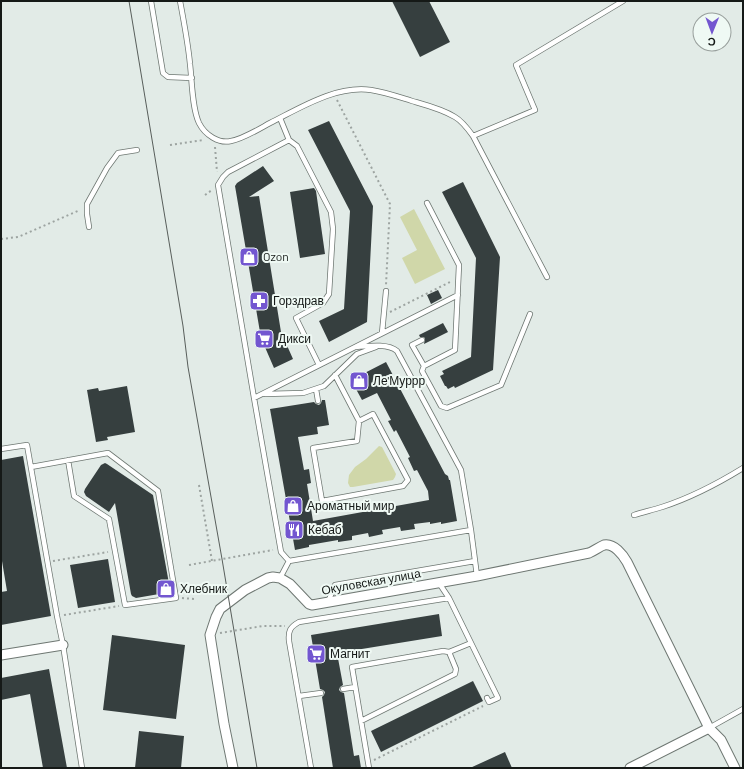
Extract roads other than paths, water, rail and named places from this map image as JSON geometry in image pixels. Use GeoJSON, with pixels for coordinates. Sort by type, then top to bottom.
{"type":"FeatureCollection","features":[{"type":"Feature","properties":{"kind":"street","name":"Окуловская улица"},"geometry":{"type":"LineString","coordinates":[[280,578],[290,584],[309,604],[312,605],[477,576],[589,553],[608,545],[623,555],[627,562],[709,728]]}},
{"type":"Feature","properties":{"kind":"street"},"geometry":{"type":"LineString","coordinates":[[232,768],[210,635],[220,609],[245,590],[268,578],[280,578]]}},
{"type":"Feature","properties":{"kind":"street"},"geometry":{"type":"LineString","coordinates":[[1,655],[63,645]]}},
{"type":"Feature","properties":{"kind":"street"},"geometry":{"type":"LineString","coordinates":[[630,768],[709,728],[721,740],[735,768]]}},
{"type":"Feature","properties":{"kind":"lane"},"geometry":{"type":"LineString","coordinates":[[151,1],[163,73],[168,77],[192,78]]}},
{"type":"Feature","properties":{"kind":"lane"},"geometry":{"type":"LineString","coordinates":[[180,1],[195,108],[200,124],[214,139],[231,141],[244,136],[310,102],[344,91],[357,89],[389,94],[441,110],[455,117],[465,125],[473,136],[547,277]]}},
{"type":"Feature","properties":{"kind":"lane"},"geometry":{"type":"LineString","coordinates":[[473,136],[534,110],[516,65],[623,1]]}},
{"type":"Feature","properties":{"kind":"lane"},"geometry":{"type":"LineString","coordinates":[[280,118],[289,140],[298,146],[331,212],[333,229],[329,294],[323,303],[296,318],[319,366]]}},
{"type":"Feature","properties":{"kind":"lane"},"geometry":{"type":"LineString","coordinates":[[289,140],[228,172],[218,185],[280,549],[289,561]]}},
{"type":"Feature","properties":{"kind":"lane"},"geometry":{"type":"LineString","coordinates":[[90,227],[87,214],[87,204],[107,168],[118,153],[137,150]]}},
{"type":"Feature","properties":{"kind":"lane"},"geometry":{"type":"LineString","coordinates":[[424,366],[456,350],[459,278],[459,265],[427,203]]}},
{"type":"Feature","properties":{"kind":"lane"},"geometry":{"type":"LineString","coordinates":[[382,333],[386,291]]}},
{"type":"Feature","properties":{"kind":"lane"},"geometry":{"type":"LineString","coordinates":[[254,398],[458,295]]}},
{"type":"Feature","properties":{"kind":"lane"},"geometry":{"type":"LineString","coordinates":[[422,340],[412,344],[424,366],[422,371],[441,406],[447,408],[501,385],[530,314]]}},
{"type":"Feature","properties":{"kind":"lane"},"geometry":{"type":"LineString","coordinates":[[356,346],[386,346],[397,351],[461,470],[477,576]]}},
{"type":"Feature","properties":{"kind":"lane"},"geometry":{"type":"LineString","coordinates":[[262,394],[303,393],[324,386],[357,354],[379,346]]}},
{"type":"Feature","properties":{"kind":"lane"},"geometry":{"type":"LineString","coordinates":[[335,376],[359,421],[357,441],[313,448],[322,501],[403,486],[408,480],[373,414],[359,421]]}},
{"type":"Feature","properties":{"kind":"lane"},"geometry":{"type":"LineString","coordinates":[[316,389],[318,401]]}},
{"type":"Feature","properties":{"kind":"lane"},"geometry":{"type":"LineString","coordinates":[[1,449],[27,445],[63,645],[82,768]]}},
{"type":"Feature","properties":{"kind":"lane"},"geometry":{"type":"LineString","coordinates":[[31,467],[68,460],[108,453],[158,491],[176,598],[125,605],[109,519],[74,496],[68,460]]}},
{"type":"Feature","properties":{"kind":"lane"},"geometry":{"type":"LineString","coordinates":[[634,515],[662,507],[693,495],[722,481],[743,468]]}},
{"type":"Feature","properties":{"kind":"lane"},"geometry":{"type":"LineString","coordinates":[[289,561],[471,530]]}},
{"type":"Feature","properties":{"kind":"lane"},"geometry":{"type":"LineString","coordinates":[[280,578],[289,561]]}},
{"type":"Feature","properties":{"kind":"lane"},"geometry":{"type":"LineString","coordinates":[[328,602],[335,585],[475,561]]}},
{"type":"Feature","properties":{"kind":"lane"},"geometry":{"type":"LineString","coordinates":[[439,582],[449,598],[498,698],[488,700]]}},
{"type":"Feature","properties":{"kind":"lane"},"geometry":{"type":"LineString","coordinates":[[311,768],[289,641],[289,634],[292,626],[299,622],[449,598]]}},
{"type":"Feature","properties":{"kind":"lane"},"geometry":{"type":"LineString","coordinates":[[369,765],[352,667],[443,651],[449,652],[471,643]]}},
{"type":"Feature","properties":{"kind":"lane"},"geometry":{"type":"LineString","coordinates":[[361,721],[455,674],[456,669],[449,652]]}},
{"type":"Feature","properties":{"kind":"lane"},"geometry":{"type":"LineString","coordinates":[[343,689],[355,688]]}},
{"type":"Feature","properties":{"kind":"lane"},"geometry":{"type":"LineString","coordinates":[[298,696],[321,693]]}},
{"type":"Feature","properties":{"kind":"lane"},"geometry":{"type":"LineString","coordinates":[[709,728],[743,709]]}},
{"type":"Feature","properties":{"kind":"tram line"},"geometry":{"type":"LineString","coordinates":[[129,1],[183,326],[188,367],[257,768]]}},
{"type":"Feature","properties":{"kind":"place","name":"Ozon"},"geometry":{"type":"Point","coordinates":[249,257]}},
{"type":"Feature","properties":{"kind":"place","name":"Горздрав"},"geometry":{"type":"Point","coordinates":[259,301]}},
{"type":"Feature","properties":{"kind":"place","name":"Дикси"},"geometry":{"type":"Point","coordinates":[264,339]}},
{"type":"Feature","properties":{"kind":"place","name":"Ле'Муррр"},"geometry":{"type":"Point","coordinates":[359,381]}},
{"type":"Feature","properties":{"kind":"place","name":"Ароматный мир"},"geometry":{"type":"Point","coordinates":[293,506]}},
{"type":"Feature","properties":{"kind":"place","name":"Кебаб"},"geometry":{"type":"Point","coordinates":[294,530]}},
{"type":"Feature","properties":{"kind":"place","name":"Хлебник"},"geometry":{"type":"Point","coordinates":[166,589]}},
{"type":"Feature","properties":{"kind":"place","name":"Магнит"},"geometry":{"type":"Point","coordinates":[316,654]}}]}
